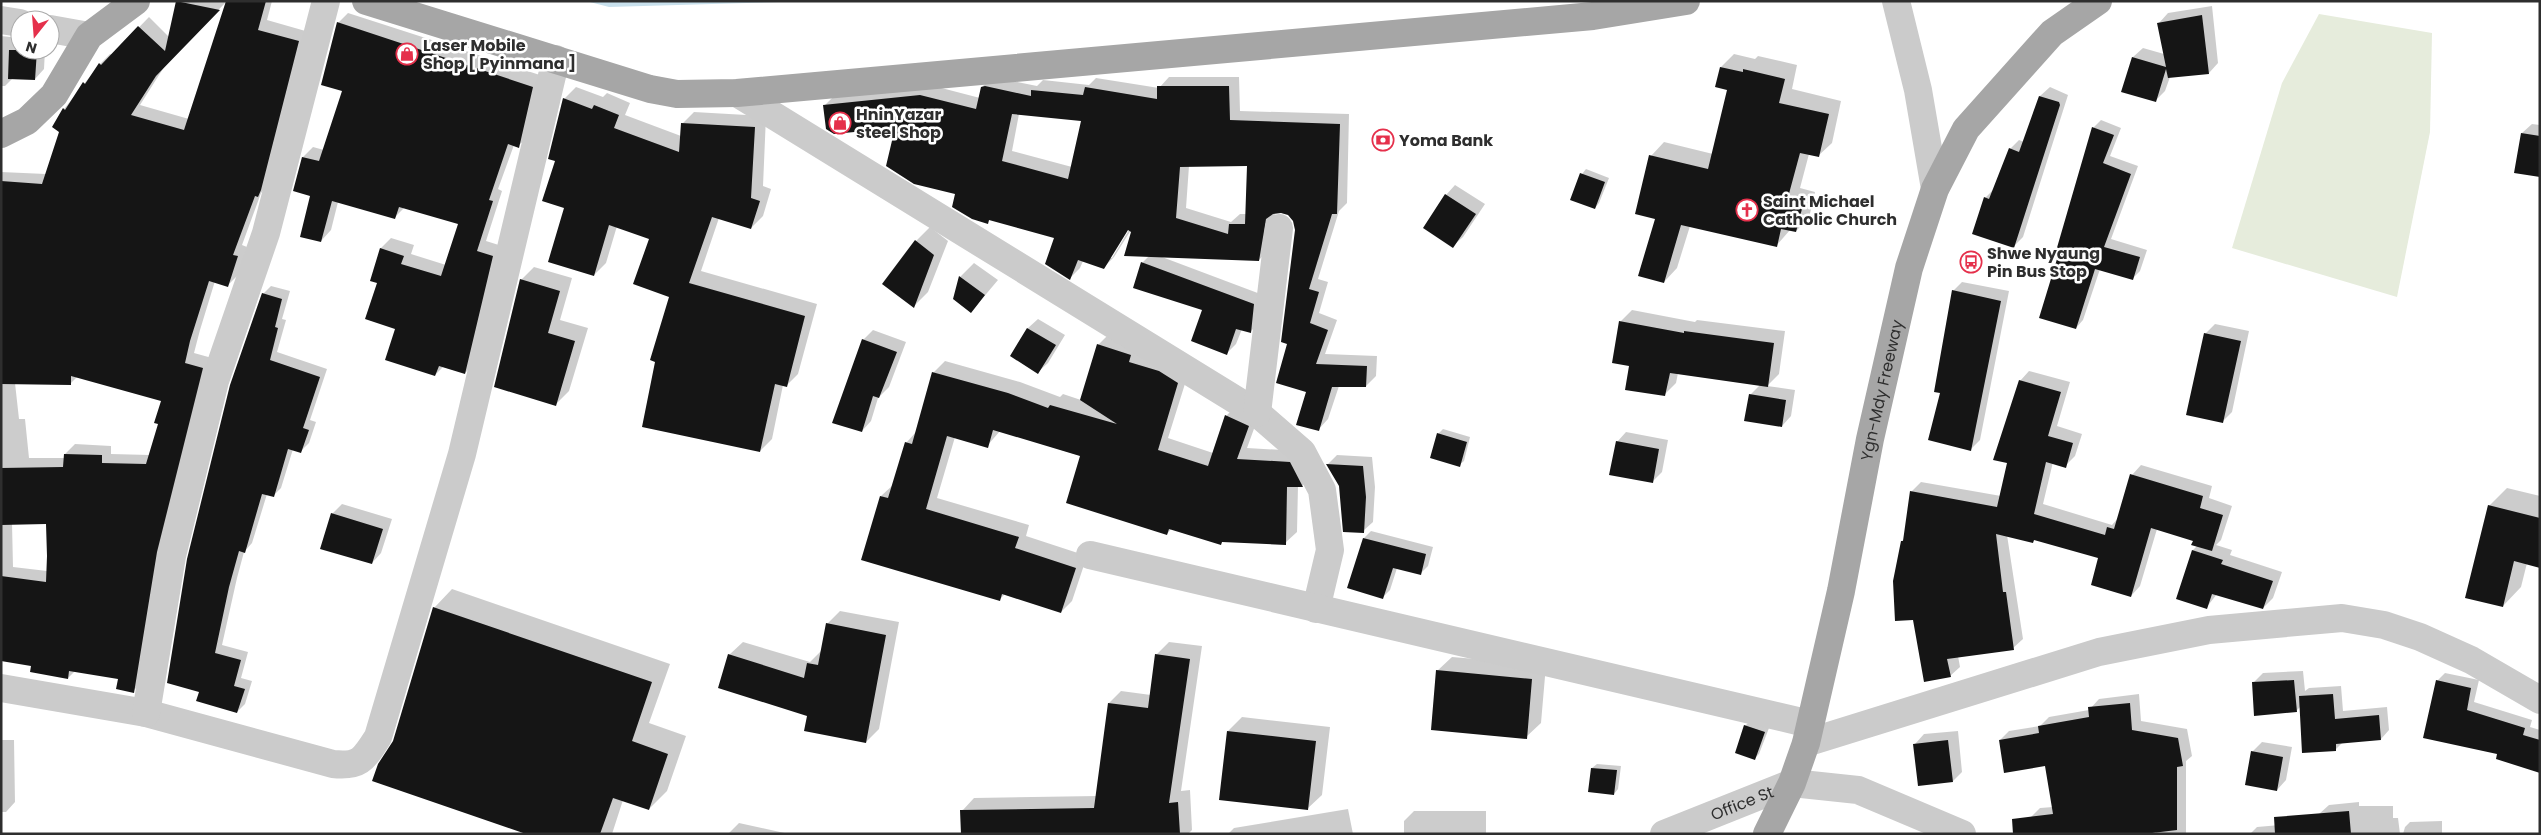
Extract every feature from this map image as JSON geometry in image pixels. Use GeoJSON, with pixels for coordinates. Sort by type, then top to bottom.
{"type":"FeatureCollection","features":[{"type":"Feature","properties":{"kind":"main road"},"geometry":{"type":"LineString","coordinates":[[1,134],[27,121],[54,95],[89,36],[136,1]]}},
{"type":"Feature","properties":{"kind":"main road"},"geometry":{"type":"LineString","coordinates":[[366,1],[650,89],[677,94],[737,93],[1593,16],[1686,1]]}},
{"type":"Feature","properties":{"kind":"main road","name":"Ygn-Mdy Freeway"},"geometry":{"type":"LineString","coordinates":[[1767,834],[1792,784],[1808,734],[1841,591],[1870,439],[1909,268],[1935,189],[1966,129],[2052,33],[2098,1]]}},
{"type":"Feature","properties":{"kind":"street"},"geometry":{"type":"LineString","coordinates":[[146,713],[172,556],[215,381],[266,233],[326,1]]}},
{"type":"Feature","properties":{"kind":"street"},"geometry":{"type":"LineString","coordinates":[[1896,1],[1918,90],[1935,189]]}},
{"type":"Feature","properties":{"kind":"street"},"geometry":{"type":"LineString","coordinates":[[60,31],[89,36]]}},
{"type":"Feature","properties":{"kind":"street"},"geometry":{"type":"LineString","coordinates":[[1,688],[146,713],[333,764],[349,766],[364,759],[378,738],[462,454],[556,59]]}},
{"type":"Feature","properties":{"kind":"street"},"geometry":{"type":"LineString","coordinates":[[737,93],[1257,413],[1302,452],[1322,490],[1330,550],[1316,609]]}},
{"type":"Feature","properties":{"kind":"street"},"geometry":{"type":"LineString","coordinates":[[1257,413],[1279,228]]}},
{"type":"Feature","properties":{"kind":"street"},"geometry":{"type":"LineString","coordinates":[[1090,555],[1316,609],[1808,734],[2099,652],[2209,630],[2342,618],[2384,625],[2420,637],[2471,660],[2540,700]]}},
{"type":"Feature","properties":{"kind":"street"},"geometry":{"type":"LineString","coordinates":[[1792,784],[1858,790],[1962,834]]}},
{"type":"Feature","properties":{"kind":"street","name":"Office St"},"geometry":{"type":"LineString","coordinates":[[1664,834],[1792,784]]}},
{"type":"Feature","properties":{"kind":"green space"},"geometry":{"type":"Polygon","coordinates":[[[2319,14],[2432,33],[2430,132],[2397,297],[2232,248],[2282,83],[2319,14]]]}},
{"type":"Feature","properties":{"kind":"water"},"geometry":{"type":"Polygon","coordinates":[[[586,1],[814,1],[609,7],[586,1]]]}},
{"type":"Feature","properties":{"kind":"building"},"geometry":{"type":"Polygon","coordinates":[[[176,1],[220,10],[156,76],[131,115],[184,130],[226,1],[266,1],[258,30],[299,41],[261,190],[258,197],[255,196],[233,255],[238,256],[228,287],[209,281],[190,341],[185,363],[203,368],[157,552],[134,693],[116,689],[118,679],[69,671],[68,679],[30,672],[31,666],[1,661],[1,576],[46,582],[47,556],[46,524],[1,525],[1,468],[63,467],[64,454],[102,455],[102,463],[146,464],[158,424],[154,423],[161,401],[71,376],[71,385],[1,384],[1,181],[42,184],[59,132],[52,127],[63,108],[65,110],[83,82],[85,84],[99,63],[101,65],[138,26],[165,51],[176,1]]]}},
{"type":"Feature","properties":{"kind":"building"},"geometry":{"type":"Polygon","coordinates":[[[2202,15],[2209,74],[2168,78],[2166,69],[2156,102],[2121,92],[2132,57],[2166,67],[2157,23],[2202,15]]]}},
{"type":"Feature","properties":{"kind":"building"},"geometry":{"type":"Polygon","coordinates":[[[337,22],[533,87],[519,148],[508,144],[489,200],[493,201],[477,251],[493,256],[465,374],[439,366],[435,376],[385,360],[395,329],[365,319],[377,283],[370,281],[380,248],[404,256],[401,264],[441,276],[458,224],[399,207],[395,219],[332,201],[321,242],[300,237],[310,196],[293,191],[302,157],[319,161],[342,91],[321,85],[337,22]]]}},
{"type":"Feature","properties":{"kind":"building"},"geometry":{"type":"Polygon","coordinates":[[[9,50],[10,60],[36,60],[35,80],[8,79],[9,50]]]}},
{"type":"Feature","properties":{"kind":"building"},"geometry":{"type":"Polygon","coordinates":[[[1720,67],[1743,72],[1743,69],[1785,79],[1779,103],[1829,114],[1819,157],[1800,153],[1787,201],[1803,205],[1796,232],[1781,229],[1777,247],[1681,225],[1664,283],[1638,276],[1655,219],[1635,214],[1649,155],[1708,169],[1727,90],[1715,87],[1720,67]]]}},
{"type":"Feature","properties":{"kind":"building"},"geometry":{"type":"Polygon","coordinates":[[[985,86],[1031,96],[1031,90],[1083,95],[1085,87],[1157,99],[1157,86],[1229,86],[1230,120],[1340,124],[1337,214],[1332,214],[1309,289],[1319,292],[1310,323],[1328,330],[1316,364],[1367,366],[1366,387],[1332,387],[1319,431],[1296,425],[1306,392],[1276,383],[1287,344],[1281,342],[1295,230],[1293,221],[1288,215],[1281,213],[1273,214],[1266,219],[1259,261],[1124,256],[1131,232],[1128,230],[1104,269],[1078,260],[1070,280],[1045,264],[1054,238],[989,220],[988,224],[972,219],[952,207],[955,194],[914,184],[886,166],[895,128],[834,134],[826,129],[823,105],[920,95],[976,109],[981,87],[985,86]],[[1012,114],[1002,161],[1068,179],[1081,121],[1012,114]],[[1247,166],[1180,167],[1176,218],[1228,234],[1229,224],[1245,224],[1247,166]]]}},
{"type":"Feature","properties":{"kind":"building"},"geometry":{"type":"Polygon","coordinates":[[[2039,96],[2059,102],[2060,105],[2014,248],[1972,234],[1984,197],[1989,199],[2009,148],[2019,152],[2039,96]]]}},
{"type":"Feature","properties":{"kind":"building"},"geometry":{"type":"Polygon","coordinates":[[[563,98],[592,109],[594,105],[619,115],[614,128],[679,152],[681,123],[755,127],[751,198],[760,201],[751,229],[712,217],[689,283],[805,316],[787,387],[775,384],[760,452],[642,427],[655,362],[650,360],[669,297],[633,284],[649,239],[609,225],[594,276],[548,262],[564,208],[542,201],[555,161],[548,159],[563,98]]]}},
{"type":"Feature","properties":{"kind":"building"},"geometry":{"type":"Polygon","coordinates":[[[2092,127],[2114,135],[2103,163],[2131,174],[2104,247],[2140,257],[2133,280],[2095,269],[2076,329],[2039,318],[2057,259],[2054,258],[2092,127]]]}},
{"type":"Feature","properties":{"kind":"building"},"geometry":{"type":"Polygon","coordinates":[[[2521,133],[2540,136],[2540,177],[2514,173],[2521,133]]]}},
{"type":"Feature","properties":{"kind":"building"},"geometry":{"type":"Polygon","coordinates":[[[1580,173],[1605,182],[1595,209],[1570,200],[1580,173]]]}},
{"type":"Feature","properties":{"kind":"building"},"geometry":{"type":"Polygon","coordinates":[[[1445,194],[1476,214],[1453,248],[1423,228],[1445,194]]]}},
{"type":"Feature","properties":{"kind":"building"},"geometry":{"type":"Polygon","coordinates":[[[915,240],[934,255],[914,308],[882,284],[915,240]]]}},
{"type":"Feature","properties":{"kind":"building"},"geometry":{"type":"Polygon","coordinates":[[[1141,262],[1254,304],[1251,333],[1236,329],[1227,355],[1191,341],[1202,310],[1133,288],[1141,262]]]}},
{"type":"Feature","properties":{"kind":"building"},"geometry":{"type":"Polygon","coordinates":[[[959,276],[985,295],[971,313],[953,299],[959,276]]]}},
{"type":"Feature","properties":{"kind":"building"},"geometry":{"type":"Polygon","coordinates":[[[520,279],[560,291],[548,333],[575,341],[556,406],[494,387],[520,279]]]}},
{"type":"Feature","properties":{"kind":"building"},"geometry":{"type":"Polygon","coordinates":[[[1952,290],[2001,301],[1971,451],[1928,440],[1940,393],[1934,392],[1952,290]]]}},
{"type":"Feature","properties":{"kind":"building"},"geometry":{"type":"Polygon","coordinates":[[[262,293],[282,299],[275,327],[278,328],[270,360],[320,377],[303,428],[309,430],[301,453],[288,449],[274,497],[262,494],[245,553],[239,551],[229,587],[215,653],[241,660],[234,686],[245,689],[237,713],[196,701],[199,692],[167,683],[187,559],[230,385],[262,293]]]}},
{"type":"Feature","properties":{"kind":"building"},"geometry":{"type":"Polygon","coordinates":[[[1619,321],[1684,333],[1684,331],[1774,343],[1768,387],[1670,373],[1665,396],[1625,390],[1629,366],[1612,363],[1619,321]]]}},
{"type":"Feature","properties":{"kind":"building"},"geometry":{"type":"Polygon","coordinates":[[[1027,328],[1056,345],[1038,374],[1010,356],[1027,328]]]}},
{"type":"Feature","properties":{"kind":"building"},"geometry":{"type":"Polygon","coordinates":[[[2204,333],[2241,341],[2223,423],[2186,415],[2204,333]]]}},
{"type":"Feature","properties":{"kind":"building"},"geometry":{"type":"Polygon","coordinates":[[[862,339],[897,352],[879,398],[873,396],[862,432],[832,423],[862,339]]]}},
{"type":"Feature","properties":{"kind":"building"},"geometry":{"type":"Polygon","coordinates":[[[1097,344],[1131,355],[1129,362],[1159,371],[1178,383],[1158,450],[1208,466],[1225,415],[1249,426],[1237,459],[1290,462],[1303,487],[1287,487],[1286,545],[1222,542],[1221,545],[1169,529],[1167,535],[1066,503],[1080,456],[993,430],[988,448],[947,436],[926,509],[1019,537],[1015,548],[1076,568],[1061,613],[1002,594],[1000,601],[861,560],[880,496],[888,498],[905,442],[912,444],[932,372],[1008,393],[1048,408],[1050,405],[1117,424],[1080,400],[1097,344]]]}},
{"type":"Feature","properties":{"kind":"building"},"geometry":{"type":"Polygon","coordinates":[[[2019,380],[2061,392],[2048,436],[2073,443],[2066,468],[2046,462],[2034,514],[2105,535],[2107,527],[2114,529],[2130,474],[2203,496],[2200,508],[2223,515],[2212,551],[2191,545],[2193,541],[2151,528],[2131,597],[2091,585],[2098,558],[2034,540],[2033,543],[1996,534],[2003,592],[2006,592],[2014,650],[1947,659],[1951,677],[1924,682],[1913,620],[1895,621],[1893,581],[1901,541],[1903,541],[1910,491],[1997,507],[2007,463],[1993,460],[2019,380]]]}},
{"type":"Feature","properties":{"kind":"building"},"geometry":{"type":"Polygon","coordinates":[[[1749,394],[1786,400],[1782,427],[1744,421],[1749,394]]]}},
{"type":"Feature","properties":{"kind":"building"},"geometry":{"type":"Polygon","coordinates":[[[1437,433],[1467,442],[1460,467],[1430,458],[1437,433]]]}},
{"type":"Feature","properties":{"kind":"building"},"geometry":{"type":"Polygon","coordinates":[[[1616,441],[1659,449],[1653,483],[1609,475],[1616,441]]]}},
{"type":"Feature","properties":{"kind":"building"},"geometry":{"type":"Polygon","coordinates":[[[1326,464],[1363,466],[1366,497],[1364,533],[1343,532],[1339,486],[1326,464]]]}},
{"type":"Feature","properties":{"kind":"building"},"geometry":{"type":"Polygon","coordinates":[[[2488,505],[2540,518],[2540,568],[2514,561],[2503,607],[2465,598],[2488,505]]]}},
{"type":"Feature","properties":{"kind":"building"},"geometry":{"type":"Polygon","coordinates":[[[331,513],[383,529],[372,564],[320,549],[331,513]]]}},
{"type":"Feature","properties":{"kind":"building"},"geometry":{"type":"Polygon","coordinates":[[[1363,538],[1426,554],[1421,575],[1393,568],[1383,599],[1347,588],[1363,538]]]}},
{"type":"Feature","properties":{"kind":"building"},"geometry":{"type":"Polygon","coordinates":[[[2192,550],[2223,560],[2221,564],[2273,581],[2263,609],[2212,594],[2207,609],[2176,599],[2192,550]]]}},
{"type":"Feature","properties":{"kind":"building"},"geometry":{"type":"Polygon","coordinates":[[[433,607],[652,682],[632,741],[668,754],[649,810],[613,798],[600,834],[526,834],[372,781],[378,764],[393,741],[433,607]]]}},
{"type":"Feature","properties":{"kind":"building"},"geometry":{"type":"Polygon","coordinates":[[[826,623],[886,635],[866,743],[804,731],[807,716],[718,688],[728,654],[804,678],[807,663],[818,665],[826,623]]]}},
{"type":"Feature","properties":{"kind":"building"},"geometry":{"type":"Polygon","coordinates":[[[1155,654],[1190,659],[1169,803],[1178,802],[1180,834],[961,834],[960,810],[1094,808],[1108,703],[1148,708],[1155,654]]]}},
{"type":"Feature","properties":{"kind":"building"},"geometry":{"type":"Polygon","coordinates":[[[1436,670],[1532,679],[1527,739],[1431,730],[1436,670]]]}},
{"type":"Feature","properties":{"kind":"building"},"geometry":{"type":"Polygon","coordinates":[[[2294,680],[2297,712],[2254,716],[2252,682],[2294,680]]]}},
{"type":"Feature","properties":{"kind":"building"},"geometry":{"type":"Polygon","coordinates":[[[2436,680],[2471,688],[2467,710],[2525,728],[2523,735],[2540,740],[2540,773],[2496,759],[2497,754],[2423,738],[2436,680]]]}},
{"type":"Feature","properties":{"kind":"building"},"geometry":{"type":"Polygon","coordinates":[[[2333,694],[2335,719],[2379,715],[2381,740],[2336,744],[2336,751],[2302,753],[2299,696],[2333,694]]]}},
{"type":"Feature","properties":{"kind":"building"},"geometry":{"type":"Polygon","coordinates":[[[2130,703],[2132,730],[2178,738],[2183,766],[2177,767],[2177,830],[2144,834],[2013,834],[2012,819],[2053,814],[2045,766],[2004,773],[1999,740],[2039,733],[2038,726],[2089,717],[2088,707],[2130,703]]]}},
{"type":"Feature","properties":{"kind":"building"},"geometry":{"type":"Polygon","coordinates":[[[1744,725],[1765,732],[1755,760],[1735,753],[1744,725]]]}},
{"type":"Feature","properties":{"kind":"building"},"geometry":{"type":"Polygon","coordinates":[[[1227,731],[1316,741],[1308,810],[1219,800],[1227,731]]]}},
{"type":"Feature","properties":{"kind":"building"},"geometry":{"type":"Polygon","coordinates":[[[1948,740],[1953,782],[1918,786],[1913,744],[1948,740]]]}},
{"type":"Feature","properties":{"kind":"building"},"geometry":{"type":"Polygon","coordinates":[[[2251,751],[2283,757],[2277,791],[2245,785],[2251,751]]]}},
{"type":"Feature","properties":{"kind":"building"},"geometry":{"type":"Polygon","coordinates":[[[1591,768],[1617,770],[1614,795],[1588,792],[1591,768]]]}},
{"type":"Feature","properties":{"kind":"building"},"geometry":{"type":"Polygon","coordinates":[[[2349,811],[2351,834],[2275,834],[2274,817],[2349,811]]]}},
{"type":"Feature","properties":{"kind":"place","name":"Laser Mobile Shop [ Pyinmana ]"},"geometry":{"type":"Point","coordinates":[407,54]}},
{"type":"Feature","properties":{"kind":"place","name":"HninYazar steel Shop"},"geometry":{"type":"Point","coordinates":[840,123]}},
{"type":"Feature","properties":{"kind":"place","name":"Yoma Bank"},"geometry":{"type":"Point","coordinates":[1383,140]}},
{"type":"Feature","properties":{"kind":"place","name":"Saint Michael Catholic Church"},"geometry":{"type":"Point","coordinates":[1747,210]}},
{"type":"Feature","properties":{"kind":"place","name":"Shwe Nyaung Pin Bus Stop"},"geometry":{"type":"Point","coordinates":[1971,262]}}]}
